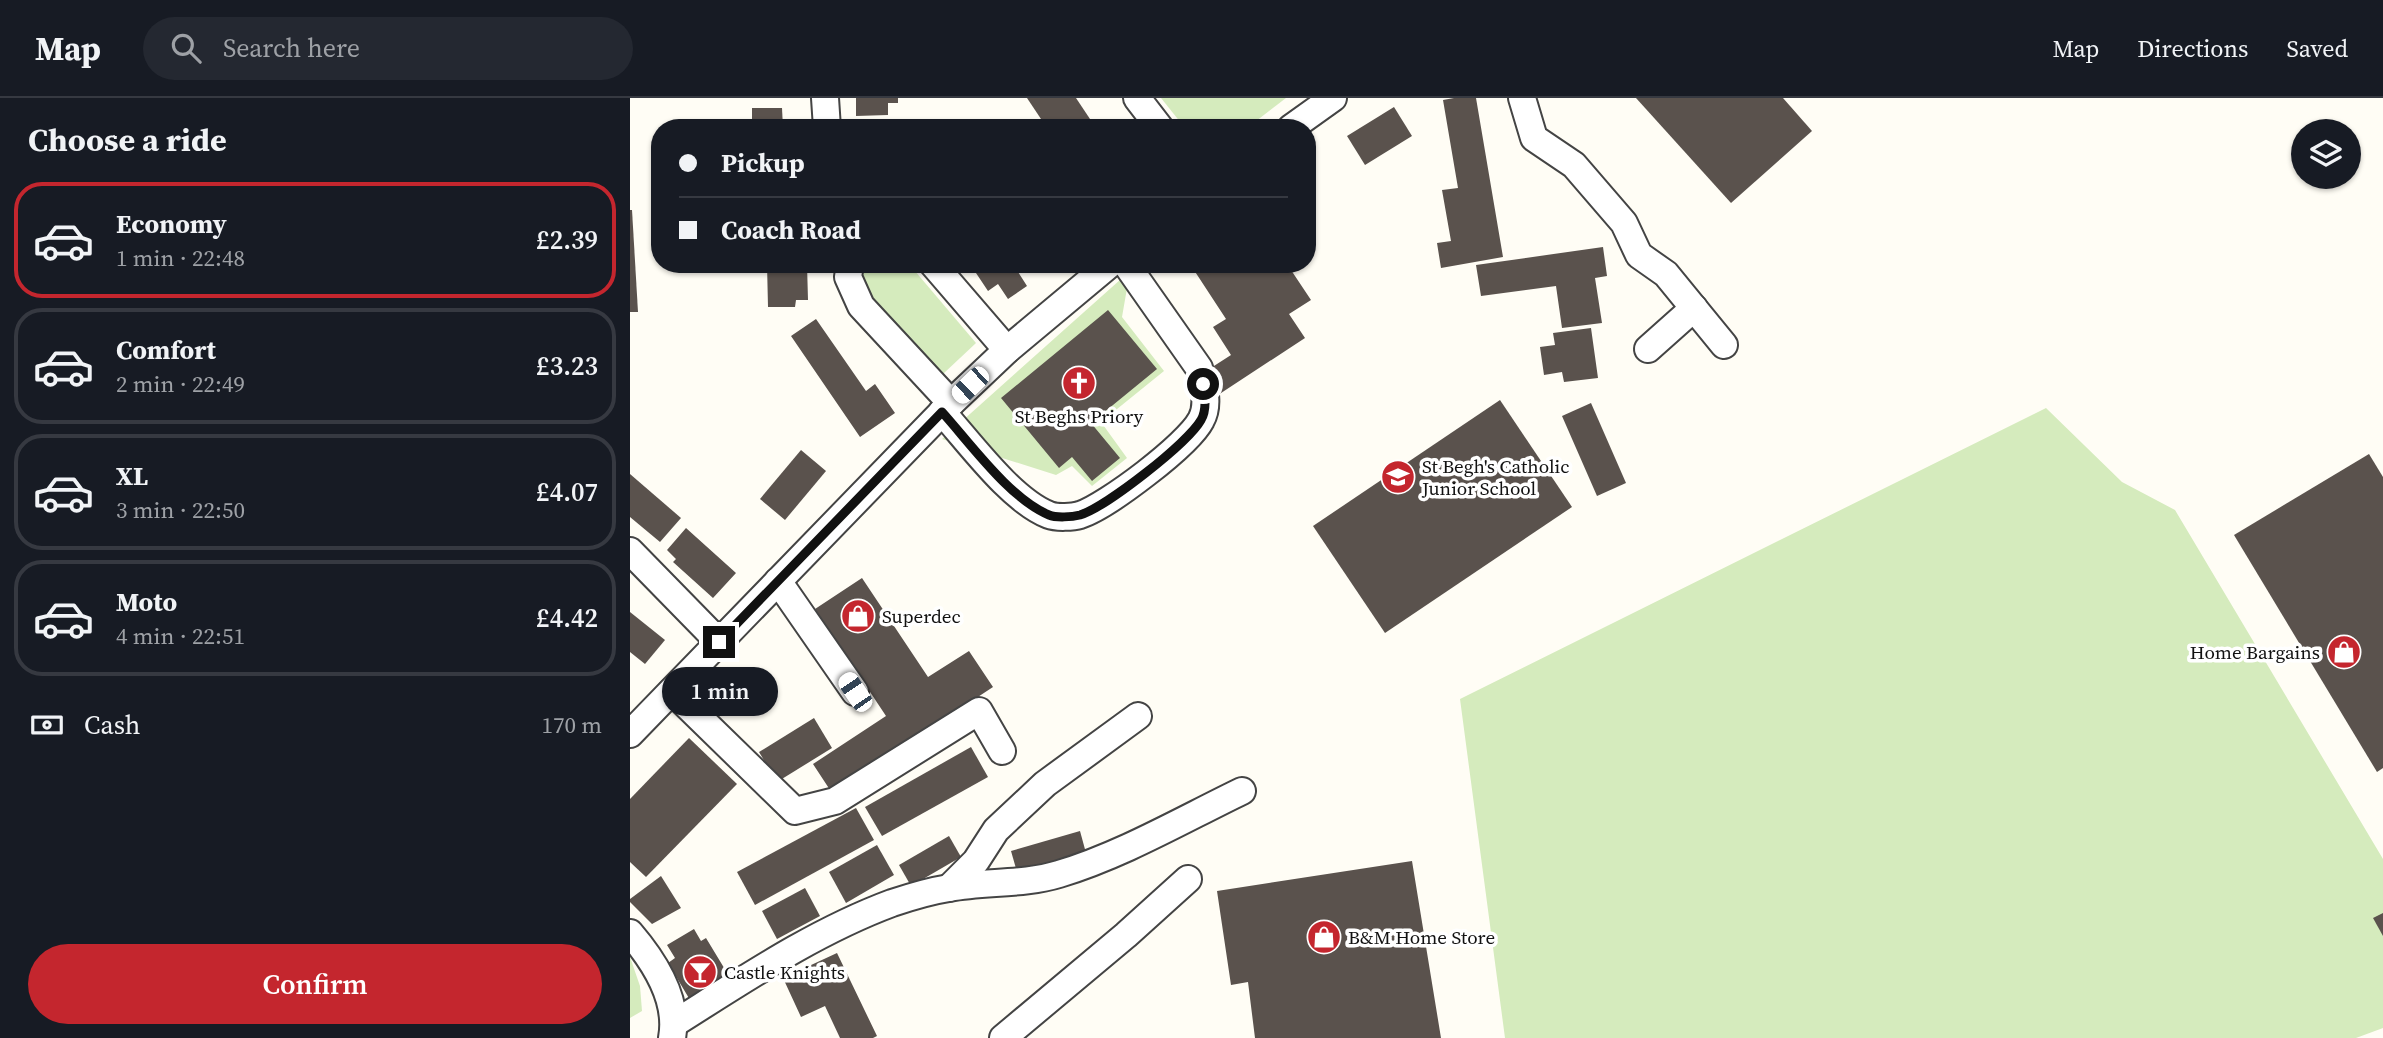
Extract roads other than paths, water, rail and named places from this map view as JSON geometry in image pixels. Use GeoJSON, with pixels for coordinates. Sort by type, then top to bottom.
{"type":"FeatureCollection","features":[{"type":"Feature","properties":{"kind":"street"},"geometry":{"type":"LineString","coordinates":[[825,98],[826,119]]}},
{"type":"Feature","properties":{"kind":"street"},"geometry":{"type":"LineString","coordinates":[[1138,98],[1153,119]]}},
{"type":"Feature","properties":{"kind":"street"},"geometry":{"type":"LineString","coordinates":[[1304,119],[1333,98]]}},
{"type":"Feature","properties":{"kind":"street"},"geometry":{"type":"LineString","coordinates":[[1522,98],[1534,138],[1574,165],[1623,223],[1639,255],[1666,274],[1724,345]]}},
{"type":"Feature","properties":{"kind":"street"},"geometry":{"type":"LineString","coordinates":[[849,273],[861,306],[946,407],[994,471],[1028,504],[1052,516],[1078,516],[1100,506],[1188,438],[1203,418],[1206,400],[1199,368],[1132,273]]}},
{"type":"Feature","properties":{"kind":"street"},"geometry":{"type":"LineString","coordinates":[[941,273],[1007,350]]}},
{"type":"Feature","properties":{"kind":"street"},"geometry":{"type":"LineString","coordinates":[[630,734],[946,407],[1007,350],[1099,273]]}},
{"type":"Feature","properties":{"kind":"street"},"geometry":{"type":"LineString","coordinates":[[1648,349],[1694,308]]}},
{"type":"Feature","properties":{"kind":"street"},"geometry":{"type":"LineString","coordinates":[[630,551],[719,642]]}},
{"type":"Feature","properties":{"kind":"street"},"geometry":{"type":"LineString","coordinates":[[778,581],[855,692]]}},
{"type":"Feature","properties":{"kind":"street"},"geometry":{"type":"LineString","coordinates":[[672,691],[795,811],[835,801],[979,711],[1002,751]]}},
{"type":"Feature","properties":{"kind":"street"},"geometry":{"type":"LineString","coordinates":[[949,888],[976,861],[996,830],[1045,784],[1138,716]]}},
{"type":"Feature","properties":{"kind":"street"},"geometry":{"type":"LineString","coordinates":[[638,943],[668,994],[674,1031],[749,976],[840,923],[896,902],[949,888],[1006,884],[1057,875],[1108,856],[1242,791]]}},
{"type":"Feature","properties":{"kind":"street"},"geometry":{"type":"LineString","coordinates":[[1003,1038],[1188,879]]}},
{"type":"Feature","properties":{"kind":"place","name":"St Beghs Priory"},"geometry":{"type":"Point","coordinates":[1079,383]}},
{"type":"Feature","properties":{"kind":"place","name":"St Begh's Catholic Junior School"},"geometry":{"type":"Point","coordinates":[1398,477]}},
{"type":"Feature","properties":{"kind":"place","name":"Superdec"},"geometry":{"type":"Point","coordinates":[858,616]}},
{"type":"Feature","properties":{"kind":"place","name":"Home Bargains"},"geometry":{"type":"Point","coordinates":[2344,652]}},
{"type":"Feature","properties":{"kind":"place","name":"B&M Home Store"},"geometry":{"type":"Point","coordinates":[1324,937]}},
{"type":"Feature","properties":{"kind":"place","name":"Castle Knights"},"geometry":{"type":"Point","coordinates":[700,972]}}]}
